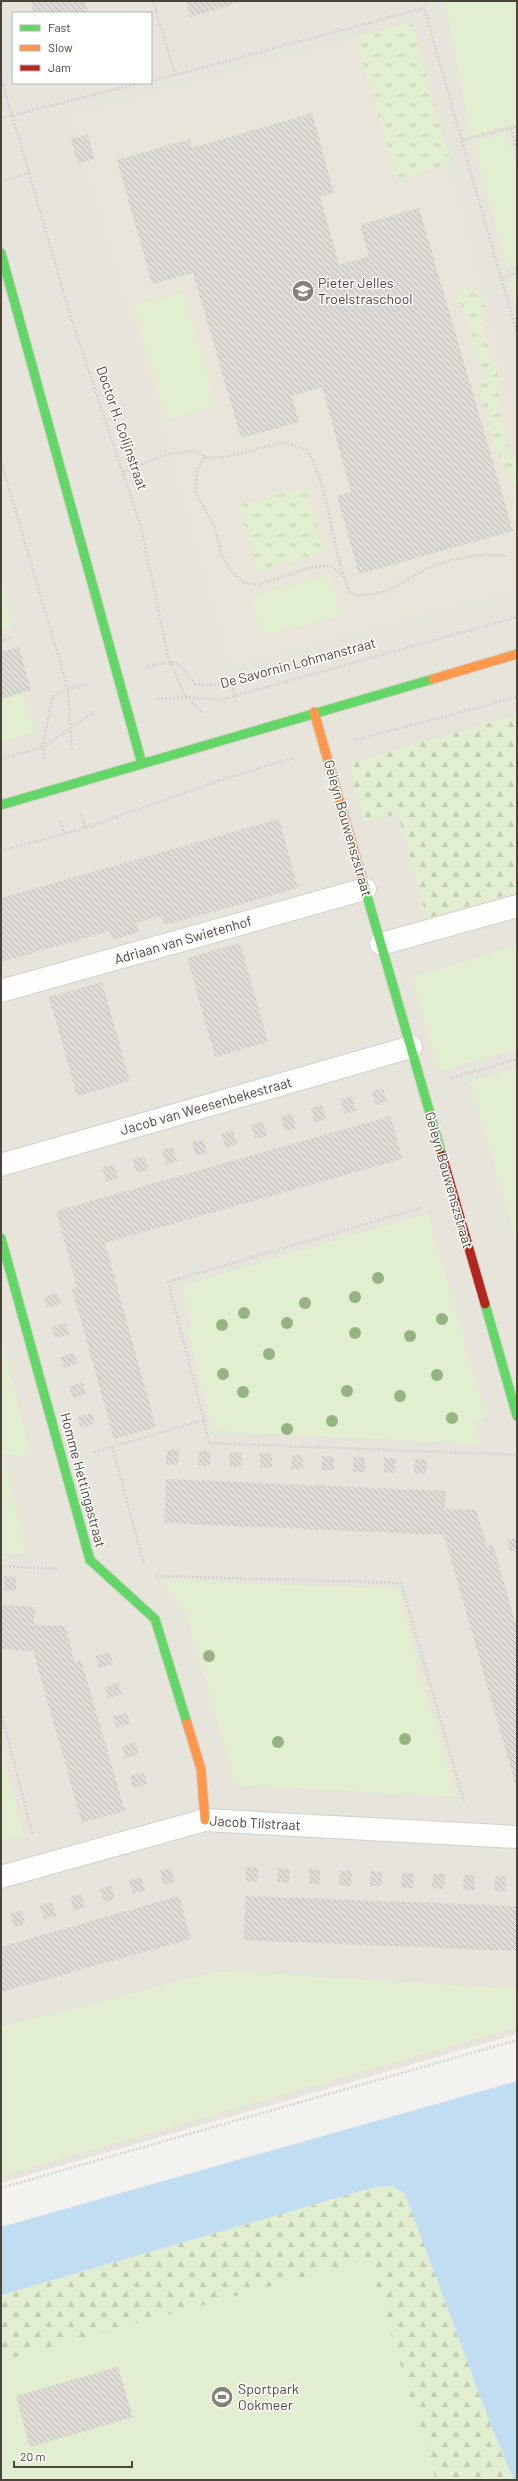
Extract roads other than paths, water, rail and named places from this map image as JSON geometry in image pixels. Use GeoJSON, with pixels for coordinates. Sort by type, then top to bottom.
{"type":"FeatureCollection","features":[{"type":"Feature","properties":{"kind":"street"},"geometry":{"type":"LineString","coordinates":[[1,253],[127,702],[142,764]]}},
{"type":"Feature","properties":{"kind":"street"},"geometry":{"type":"LineString","coordinates":[[1,805],[73,785],[314,712],[517,654]]}},
{"type":"Feature","properties":{"kind":"street","name":"Geleyn Bouwenszstraat"},"geometry":{"type":"LineString","coordinates":[[314,712],[517,1416]]}},
{"type":"Feature","properties":{"kind":"street","name":"Adriaan van Swietenhof"},"geometry":{"type":"LineString","coordinates":[[1,991],[365,889]]}},
{"type":"Feature","properties":{"kind":"street"},"geometry":{"type":"LineString","coordinates":[[381,944],[517,906]]}},
{"type":"Feature","properties":{"kind":"street","name":"Jacob van Weesenbekestraat"},"geometry":{"type":"LineString","coordinates":[[1,1165],[411,1047]]}},
{"type":"Feature","properties":{"kind":"street","name":"Homme Hettingastraat"},"geometry":{"type":"LineString","coordinates":[[1,1238],[90,1560],[155,1620],[200,1769],[205,1820]]}},
{"type":"Feature","properties":{"kind":"street","name":"Jacob Tilstraat"},"geometry":{"type":"LineString","coordinates":[[1,1877],[205,1820],[517,1837]]}},
{"type":"Feature","properties":{"kind":"water"},"geometry":{"type":"Polygon","coordinates":[[[517,2081],[517,2480],[514,2480],[490,2423],[405,2194],[392,2186],[375,2187],[1,2295],[1,2227],[517,2081]]]}},
{"type":"Feature","properties":{"kind":"place","name":"Pieter Jelles Troelstraschool"},"geometry":{"type":"Point","coordinates":[303,291]}},
{"type":"Feature","properties":{"kind":"place","name":"Sportpark Ookmeer"},"geometry":{"type":"Point","coordinates":[222,2397]}}]}
